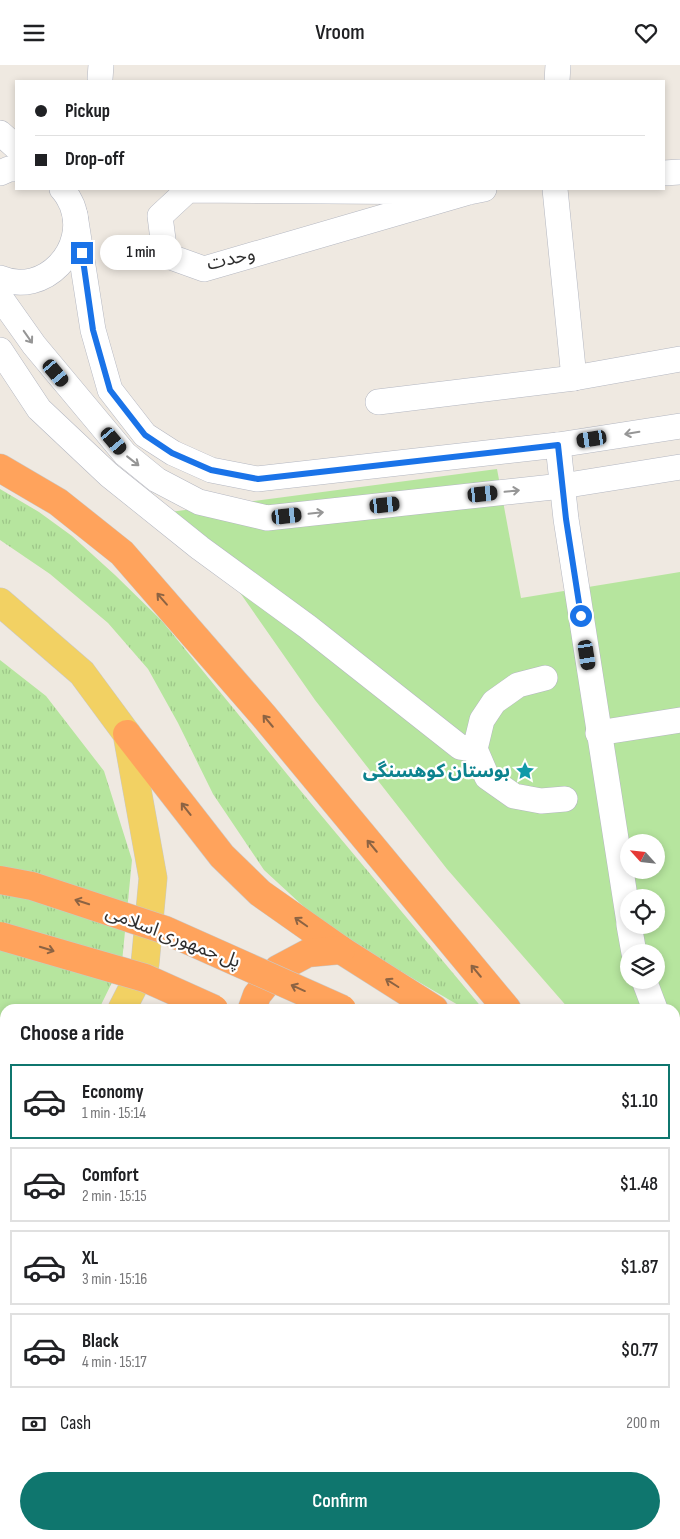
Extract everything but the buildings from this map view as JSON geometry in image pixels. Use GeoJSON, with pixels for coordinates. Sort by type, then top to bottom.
{"type":"FeatureCollection","features":[{"type":"Feature","properties":{"kind":"highway"},"geometry":{"type":"LineString","coordinates":[[0,468],[58,502],[122,553],[263,715],[503,1004]]}},
{"type":"Feature","properties":{"kind":"highway"},"geometry":{"type":"LineString","coordinates":[[127,733],[222,856],[260,893],[341,950],[426,1004]]}},
{"type":"Feature","properties":{"kind":"highway","name":"پل جمهوری اسلامی"},"geometry":{"type":"LineString","coordinates":[[0,879],[32,886],[165,930],[331,1004]]}},
{"type":"Feature","properties":{"kind":"highway"},"geometry":{"type":"LineString","coordinates":[[0,936],[145,978],[203,1004]]}},
{"type":"Feature","properties":{"kind":"highway"},"geometry":{"type":"LineString","coordinates":[[254,1004],[257,995],[278,969],[308,953],[341,950]]}},
{"type":"Feature","properties":{"kind":"main road"},"geometry":{"type":"LineString","coordinates":[[0,602],[82,673],[127,733],[152,878],[145,964],[125,1004]]}},
{"type":"Feature","properties":{"kind":"street"},"geometry":{"type":"LineString","coordinates":[[557,80],[558,65]]}},
{"type":"Feature","properties":{"kind":"street"},"geometry":{"type":"LineString","coordinates":[[0,133],[15,146]]}},
{"type":"Feature","properties":{"kind":"street"},"geometry":{"type":"LineString","coordinates":[[0,173],[9,169],[15,169]]}},
{"type":"Feature","properties":{"kind":"street"},"geometry":{"type":"LineString","coordinates":[[665,173],[680,172]]}},
{"type":"Feature","properties":{"kind":"street"},"geometry":{"type":"LineString","coordinates":[[63,190],[68,194],[76,215],[93,330],[110,390],[145,435],[172,453],[211,470],[258,479],[558,445],[680,426]]}},
{"type":"Feature","properties":{"kind":"street","name":"وحدت"},"geometry":{"type":"LineString","coordinates":[[188,190],[476,190],[204,269],[165,255],[160,216],[188,190]]}},
{"type":"Feature","properties":{"kind":"street"},"geometry":{"type":"LineString","coordinates":[[555,190],[574,378]]}},
{"type":"Feature","properties":{"kind":"street"},"geometry":{"type":"LineString","coordinates":[[0,278],[8,281],[30,281],[51,273],[66,257],[75,237],[76,215]]}},
{"type":"Feature","properties":{"kind":"street"},"geometry":{"type":"LineString","coordinates":[[0,297],[34,345],[125,454],[157,480],[200,503],[267,518],[562,486],[680,467]]}},
{"type":"Feature","properties":{"kind":"street"},"geometry":{"type":"LineString","coordinates":[[0,350],[39,409],[109,475],[200,548],[308,627],[460,747],[475,749]]}},
{"type":"Feature","properties":{"kind":"street"},"geometry":{"type":"LineString","coordinates":[[378,402],[574,378],[680,359]]}},
{"type":"Feature","properties":{"kind":"street"},"geometry":{"type":"LineString","coordinates":[[558,445],[562,486],[598,733],[623,889]]}},
{"type":"Feature","properties":{"kind":"street"},"geometry":{"type":"LineString","coordinates":[[545,679],[518,685],[494,701],[482,720],[475,749],[487,777],[514,796],[540,801],[565,799]]}},
{"type":"Feature","properties":{"kind":"street"},"geometry":{"type":"LineString","coordinates":[[598,733],[680,720]]}},
{"type":"Feature","properties":{"kind":"street"},"geometry":{"type":"LineString","coordinates":[[647,989],[653,1004]]}},
{"type":"Feature","properties":{"kind":"green space","name":"بوستان کوهسنگی"},"geometry":{"type":"Polygon","coordinates":[[[497,469],[521,598],[680,572],[680,1004],[565,1004],[447,869],[315,700],[236,587],[170,512],[497,469]]]}},
{"type":"Feature","properties":{"kind":"green space"},"geometry":{"type":"Polygon","coordinates":[[[0,489],[39,512],[72,536],[115,575],[162,621],[479,1004],[456,1004],[328,929],[264,870],[213,794],[178,723],[148,669],[108,623],[50,574],[0,540],[0,489]]]}},
{"type":"Feature","properties":{"kind":"green space"},"geometry":{"type":"Polygon","coordinates":[[[0,660],[46,696],[104,771],[132,860],[122,962],[101,1004],[0,1004],[0,660]]]}},
{"type":"Feature","properties":{"kind":"place","name":"بوستان کوهسنگی"},"geometry":{"type":"Point","coordinates":[525,771]}},
{"type":"Feature","properties":{"kind":"route"},"geometry":{"type":"LineString","coordinates":[[82,253],[93,330],[110,390],[145,435],[172,453],[211,470],[258,479],[558,445],[566,519],[581,616]]}}]}
